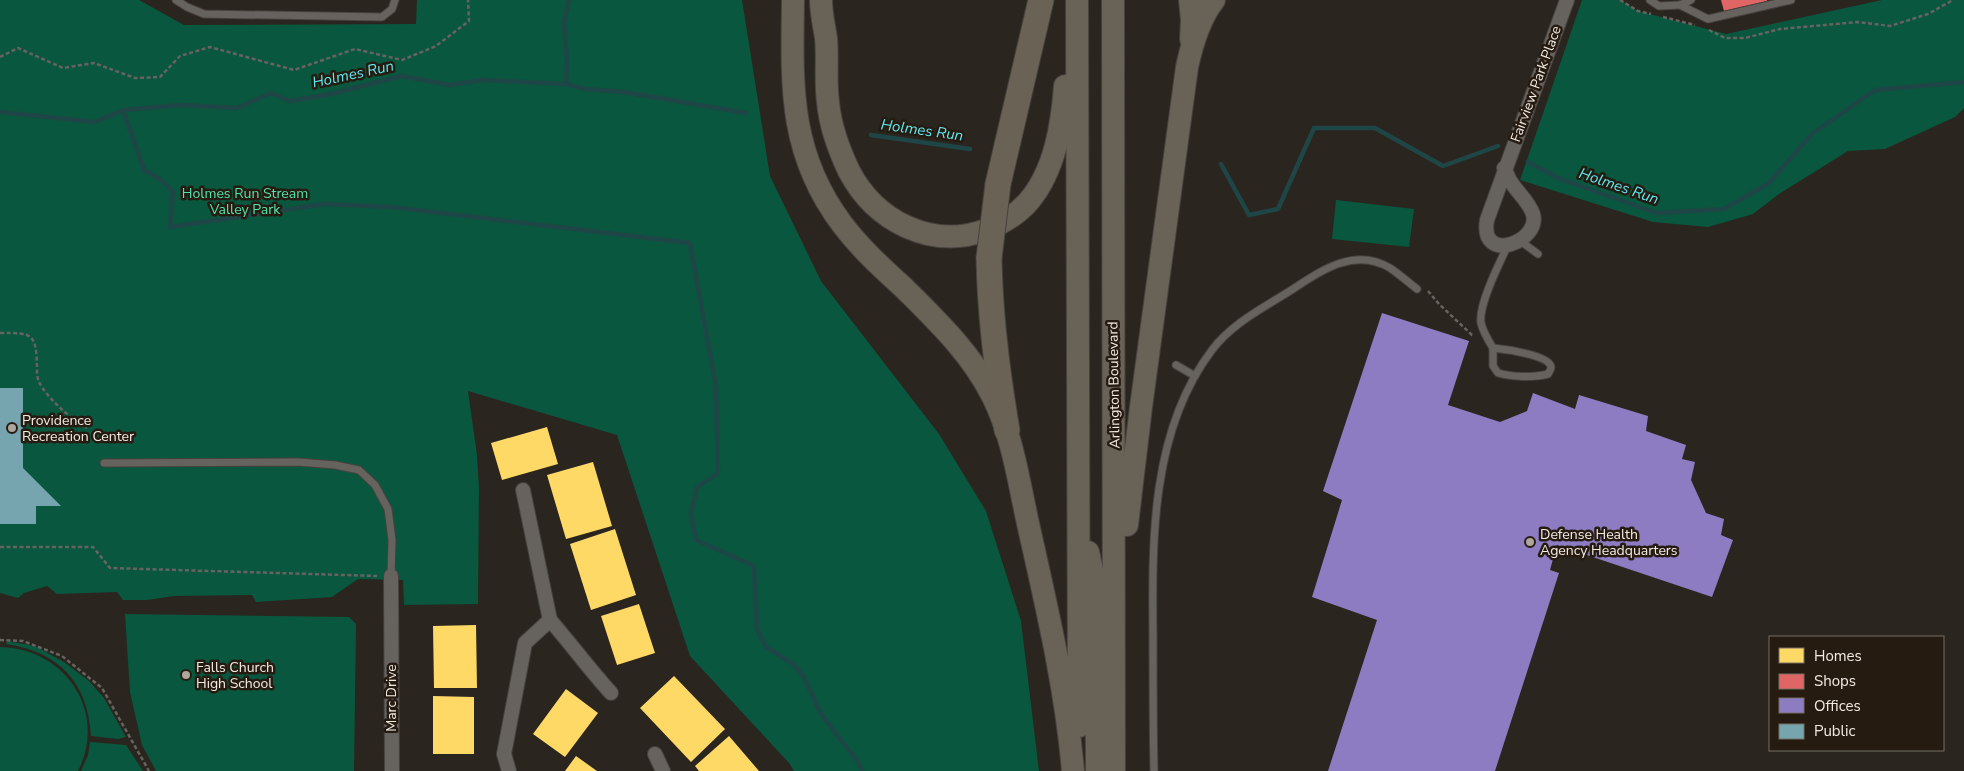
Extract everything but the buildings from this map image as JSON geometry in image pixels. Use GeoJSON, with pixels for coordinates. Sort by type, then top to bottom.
{"type":"FeatureCollection","features":[{"type":"Feature","properties":{"kind":"highway"},"geometry":{"type":"LineString","coordinates":[[784,0],[792,52]]}},
{"type":"Feature","properties":{"kind":"highway"},"geometry":{"type":"LineString","coordinates":[[793,0],[792,73],[795,115],[805,155],[818,185],[842,224],[865,251],[943,328],[975,366],[992,396],[1007,430]]}},
{"type":"Feature","properties":{"kind":"highway"},"geometry":{"type":"LineString","coordinates":[[821,0],[826,38],[828,102],[832,124],[850,172],[862,191],[877,208],[903,226],[940,237],[978,232],[1004,223],[1030,200],[1041,182],[1052,157],[1062,111],[1065,86],[1065,0]]}},
{"type":"Feature","properties":{"kind":"highway"},"geometry":{"type":"LineString","coordinates":[[826,38],[832,0]]}},
{"type":"Feature","properties":{"kind":"highway"},"geometry":{"type":"LineString","coordinates":[[1041,0],[998,184],[989,258],[990,305],[996,366],[1007,430],[1051,626],[1074,771]]}},
{"type":"Feature","properties":{"kind":"highway"},"geometry":{"type":"LineString","coordinates":[[1077,0],[1079,771]]}},
{"type":"Feature","properties":{"kind":"highway","name":"Arlington Boulevard"},"geometry":{"type":"LineString","coordinates":[[1113,0],[1114,771]]}},
{"type":"Feature","properties":{"kind":"highway"},"geometry":{"type":"LineString","coordinates":[[1114,630],[1140,407],[1191,48],[1192,20],[1190,0]]}},
{"type":"Feature","properties":{"kind":"highway"},"geometry":{"type":"LineString","coordinates":[[1191,48],[1201,23],[1214,0]]}},
{"type":"Feature","properties":{"kind":"highway"},"geometry":{"type":"LineString","coordinates":[[1079,512],[1096,588],[1097,771]]}},
{"type":"Feature","properties":{"kind":"street","name":"Fairview Park Place"},"geometry":{"type":"LineString","coordinates":[[1514,243],[1499,246],[1491,242],[1487,235],[1486,227],[1504,168],[1567,0]]}},
{"type":"Feature","properties":{"kind":"street"},"geometry":{"type":"LineString","coordinates":[[1504,168],[1511,182],[1533,214],[1534,222],[1530,232],[1514,243]]}},
{"type":"Feature","properties":{"kind":"street"},"geometry":{"type":"LineString","coordinates":[[523,490],[550,620],[588,668],[611,693]]}},
{"type":"Feature","properties":{"kind":"street","name":"Marc Drive"},"geometry":{"type":"LineString","coordinates":[[391,576],[392,771]]}},
{"type":"Feature","properties":{"kind":"street"},"geometry":{"type":"LineString","coordinates":[[509,771],[504,754],[525,643],[550,620]]}},
{"type":"Feature","properties":{"kind":"street"},"geometry":{"type":"LineString","coordinates":[[654,754],[663,771]]}},
{"type":"Feature","properties":{"kind":"lane"},"geometry":{"type":"LineString","coordinates":[[176,0],[204,14],[382,17],[392,9],[395,0]]}},
{"type":"Feature","properties":{"kind":"lane"},"geometry":{"type":"LineString","coordinates":[[1650,0],[1659,6],[1680,5],[1691,0]]}},
{"type":"Feature","properties":{"kind":"lane"},"geometry":{"type":"LineString","coordinates":[[1680,5],[1708,19],[1791,0]]}},
{"type":"Feature","properties":{"kind":"lane"},"geometry":{"type":"LineString","coordinates":[[1493,348],[1530,354],[1545,360],[1551,367],[1550,371],[1548,374],[1540,376],[1498,373],[1493,366],[1493,348],[1484,333],[1481,316],[1492,277],[1514,243],[1538,254]]}},
{"type":"Feature","properties":{"kind":"lane"},"geometry":{"type":"LineString","coordinates":[[1154,771],[1152,566],[1156,518],[1165,457],[1176,421],[1195,376],[1212,350],[1234,327],[1330,266],[1346,260],[1368,261],[1388,267],[1417,289]]}},
{"type":"Feature","properties":{"kind":"lane"},"geometry":{"type":"LineString","coordinates":[[1176,365],[1195,376]]}},
{"type":"Feature","properties":{"kind":"lane"},"geometry":{"type":"LineString","coordinates":[[104,463],[298,462],[335,464],[358,470],[375,485],[388,509],[392,540],[391,576]]}},
{"type":"Feature","properties":{"kind":"path"},"geometry":{"type":"LineString","coordinates":[[0,57],[18,48],[63,68],[94,64],[135,78],[160,77],[180,56],[210,47],[294,70],[355,49],[402,60],[436,46],[469,21],[468,0]]}},
{"type":"Feature","properties":{"kind":"path"},"geometry":{"type":"LineString","coordinates":[[1704,17],[1701,27],[1725,38],[1745,38],[1780,29],[1858,22],[1890,26],[1928,14],[1953,0]]}},
{"type":"Feature","properties":{"kind":"path"},"geometry":{"type":"LineString","coordinates":[[1409,283],[1424,286],[1439,304],[1472,335],[1484,333]]}},
{"type":"Feature","properties":{"kind":"path"},"geometry":{"type":"LineString","coordinates":[[0,333],[27,334],[33,340],[36,348],[38,381],[60,406],[78,423],[87,428]]}},
{"type":"Feature","properties":{"kind":"path"},"geometry":{"type":"LineString","coordinates":[[0,547],[93,547],[110,568],[391,576]]}},
{"type":"Feature","properties":{"kind":"path"},"geometry":{"type":"LineString","coordinates":[[0,640],[23,641],[62,656],[102,688],[149,771]]}},
{"type":"Feature","properties":{"kind":"green space","name":"Holmes Run Stream Valley Park"},"geometry":{"type":"Polygon","coordinates":[[[0,0],[139,0],[184,25],[416,24],[417,0],[742,0],[770,176],[821,281],[939,434],[986,511],[1021,621],[1039,771],[794,771],[789,763],[690,656],[617,435],[468,391],[477,455],[479,488],[478,604],[404,605],[403,580],[358,579],[332,597],[256,602],[252,595],[174,596],[147,600],[123,600],[117,592],[57,594],[47,586],[24,593],[18,598],[0,593],[0,0]]]}},
{"type":"Feature","properties":{"kind":"green space"},"geometry":{"type":"Polygon","coordinates":[[[1582,0],[1620,0],[1638,11],[1726,34],[1882,0],[1964,0],[1964,108],[1955,117],[1885,149],[1848,151],[1779,194],[1753,214],[1708,227],[1653,222],[1520,180],[1582,0]]]}},
{"type":"Feature","properties":{"kind":"green space"},"geometry":{"type":"Polygon","coordinates":[[[1336,200],[1414,209],[1409,247],[1332,239],[1336,200]]]}},
{"type":"Feature","properties":{"kind":"green space"},"geometry":{"type":"Polygon","coordinates":[[[125,614],[349,617],[356,624],[354,771],[156,771],[142,745],[130,692],[125,614]]]}},
{"type":"Feature","properties":{"kind":"green space"},"geometry":{"type":"Polygon","coordinates":[[[7,641],[35,646],[64,662],[89,681],[104,698],[126,737],[118,739],[91,736],[89,717],[84,700],[77,685],[67,673],[55,662],[41,654],[6,644],[7,641]]]}},
{"type":"Feature","properties":{"kind":"green space"},"geometry":{"type":"Polygon","coordinates":[[[0,647],[23,650],[44,659],[61,671],[75,687],[84,706],[88,727],[86,749],[78,771],[0,771],[0,647]]]}},
{"type":"Feature","properties":{"kind":"green space"},"geometry":{"type":"Polygon","coordinates":[[[90,742],[126,745],[143,771],[81,771],[88,755],[90,742]]]}},
{"type":"Feature","properties":{"kind":"waterway"},"geometry":{"type":"LineString","coordinates":[[566,84],[567,61],[564,22],[569,0]]}},
{"type":"Feature","properties":{"kind":"waterway","name":"Holmes Run"},"geometry":{"type":"LineString","coordinates":[[0,112],[95,122],[123,110],[182,105],[237,108],[271,93],[290,101],[331,94],[402,76],[450,85],[482,80],[566,84],[586,89],[624,92],[746,113]]}},
{"type":"Feature","properties":{"kind":"waterway","name":"Holmes Run"},"geometry":{"type":"LineString","coordinates":[[1528,162],[1558,178],[1656,213],[1724,209],[1769,183],[1812,134],[1875,90],[1964,82]]}},
{"type":"Feature","properties":{"kind":"waterway"},"geometry":{"type":"LineString","coordinates":[[123,110],[144,170],[160,179],[173,192],[170,227],[324,204],[392,207],[690,243],[716,387],[718,473],[697,487],[691,513],[696,540],[754,566],[757,629],[766,647],[793,664],[804,677],[821,714],[858,762],[862,771]]}},
{"type":"Feature","properties":{"kind":"waterway","name":"Holmes Run"},"geometry":{"type":"LineString","coordinates":[[1221,164],[1249,215],[1278,209],[1314,128],[1375,128],[1443,166],[1498,146]]}},
{"type":"Feature","properties":{"kind":"waterway","name":"Holmes Run"},"geometry":{"type":"LineString","coordinates":[[871,135],[970,149]]}},
{"type":"Feature","properties":{"kind":"place","name":"Providence Recreation Center"},"geometry":{"type":"Point","coordinates":[12,428]}},
{"type":"Feature","properties":{"kind":"place","name":"Defense Health Agency Headquarters"},"geometry":{"type":"Point","coordinates":[1530,542]}},
{"type":"Feature","properties":{"kind":"place","name":"Falls Church High School"},"geometry":{"type":"Point","coordinates":[186,675]}}]}
